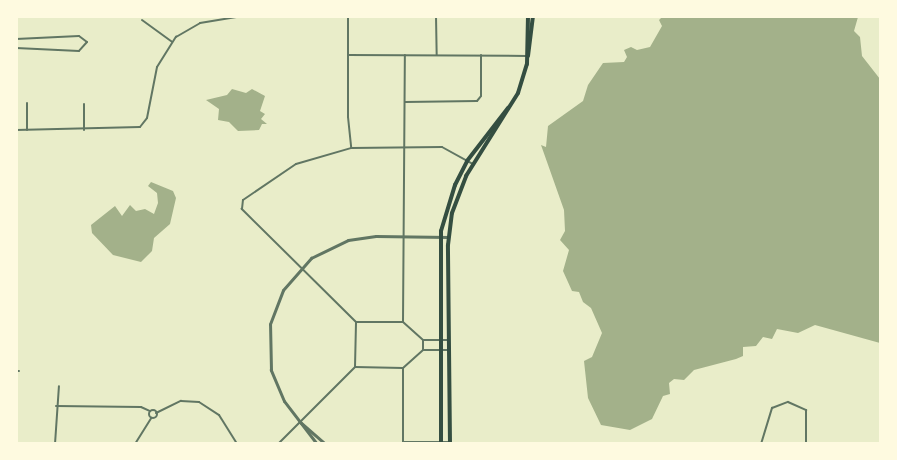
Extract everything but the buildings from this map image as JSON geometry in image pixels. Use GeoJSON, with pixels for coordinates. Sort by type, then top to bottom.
{"type":"FeatureCollection","features":[{"type":"Feature","properties":{"kind":"main road"},"geometry":{"type":"LineString","coordinates":[[450,443],[448,237],[458,194],[473,164],[509,108],[523,78],[528,56],[528,16]]}},
{"type":"Feature","properties":{"kind":"main road"},"geometry":{"type":"LineString","coordinates":[[528,56],[532,49],[533,16]]}},
{"type":"Feature","properties":{"kind":"main road"},"geometry":{"type":"LineString","coordinates":[[441,443],[441,236],[455,185],[468,161],[509,108]]}},
{"type":"Feature","properties":{"kind":"street"},"geometry":{"type":"LineString","coordinates":[[16,130],[140,127],[147,118],[154,74],[172,42],[195,24],[234,20],[242,16]]}},
{"type":"Feature","properties":{"kind":"street"},"geometry":{"type":"LineString","coordinates":[[348,16],[351,148]]}},
{"type":"Feature","properties":{"kind":"street"},"geometry":{"type":"LineString","coordinates":[[436,16],[437,55]]}},
{"type":"Feature","properties":{"kind":"street"},"geometry":{"type":"LineString","coordinates":[[142,20],[172,42]]}},
{"type":"Feature","properties":{"kind":"street"},"geometry":{"type":"LineString","coordinates":[[16,39],[79,36],[87,44],[79,51],[16,48]]}},
{"type":"Feature","properties":{"kind":"street"},"geometry":{"type":"LineString","coordinates":[[348,55],[528,56]]}},
{"type":"Feature","properties":{"kind":"street"},"geometry":{"type":"LineString","coordinates":[[403,322],[405,55]]}},
{"type":"Feature","properties":{"kind":"street"},"geometry":{"type":"LineString","coordinates":[[405,102],[477,101],[480,96],[481,55]]}},
{"type":"Feature","properties":{"kind":"street"},"geometry":{"type":"LineString","coordinates":[[27,103],[27,130]]}},
{"type":"Feature","properties":{"kind":"street"},"geometry":{"type":"LineString","coordinates":[[84,104],[84,130]]}},
{"type":"Feature","properties":{"kind":"street"},"geometry":{"type":"LineString","coordinates":[[450,340],[423,340],[403,322],[356,322],[241,204],[264,183],[296,164],[351,148],[448,148],[473,164]]}},
{"type":"Feature","properties":{"kind":"street"},"geometry":{"type":"LineString","coordinates":[[317,444],[276,386],[268,345],[278,299],[301,267],[326,249],[348,240],[404,236],[448,237]]}},
{"type":"Feature","properties":{"kind":"street"},"geometry":{"type":"LineString","coordinates":[[278,444],[354,367],[356,322]]}},
{"type":"Feature","properties":{"kind":"street"},"geometry":{"type":"LineString","coordinates":[[423,340],[423,350]]}},
{"type":"Feature","properties":{"kind":"street"},"geometry":{"type":"LineString","coordinates":[[354,367],[403,368],[423,350],[450,350]]}},
{"type":"Feature","properties":{"kind":"street"},"geometry":{"type":"LineString","coordinates":[[403,368],[403,443],[450,443]]}},
{"type":"Feature","properties":{"kind":"street"},"geometry":{"type":"LineString","coordinates":[[56,444],[56,406],[59,386]]}},
{"type":"Feature","properties":{"kind":"street"},"geometry":{"type":"LineString","coordinates":[[135,444],[156,413],[181,401],[199,402],[219,415],[237,444]]}},
{"type":"Feature","properties":{"kind":"street"},"geometry":{"type":"LineString","coordinates":[[761,444],[771,408],[793,402],[803,407],[807,414],[806,444]]}},
{"type":"Feature","properties":{"kind":"street"},"geometry":{"type":"LineString","coordinates":[[56,406],[141,406],[156,413]]}},
{"type":"Feature","properties":{"kind":"street"},"geometry":{"type":"LineString","coordinates":[[150,411],[151,418]]}},
{"type":"Feature","properties":{"kind":"street"},"geometry":{"type":"LineString","coordinates":[[300,422],[325,444]]}},
{"type":"Feature","properties":{"kind":"shaded area"},"geometry":{"type":"Polygon","coordinates":[[[662,17],[858,17],[854,31],[860,37],[862,56],[880,79],[880,343],[815,325],[798,333],[777,329],[772,339],[763,337],[756,346],[743,347],[743,356],[694,370],[684,380],[674,379],[669,383],[670,394],[663,396],[652,419],[630,430],[601,425],[588,398],[584,361],[592,357],[602,333],[591,308],[583,302],[579,292],[572,291],[563,271],[569,250],[560,240],[565,231],[564,210],[541,145],[546,147],[548,126],[583,101],[588,85],[603,63],[624,62],[627,57],[624,50],[631,47],[637,50],[650,47],[662,26],[659,20],[662,17]]]}},
{"type":"Feature","properties":{"kind":"shaded area"},"geometry":{"type":"Polygon","coordinates":[[[232,89],[246,93],[252,89],[265,96],[260,111],[265,114],[261,119],[267,124],[262,124],[259,130],[238,131],[229,122],[218,120],[219,109],[206,100],[227,95],[232,89]]]}},
{"type":"Feature","properties":{"kind":"shaded area"},"geometry":{"type":"Polygon","coordinates":[[[151,182],[173,191],[176,198],[170,224],[154,238],[152,251],[141,262],[113,255],[92,233],[91,225],[115,206],[122,216],[130,205],[136,211],[145,209],[154,214],[158,203],[157,193],[148,186],[151,182]]]}}]}
